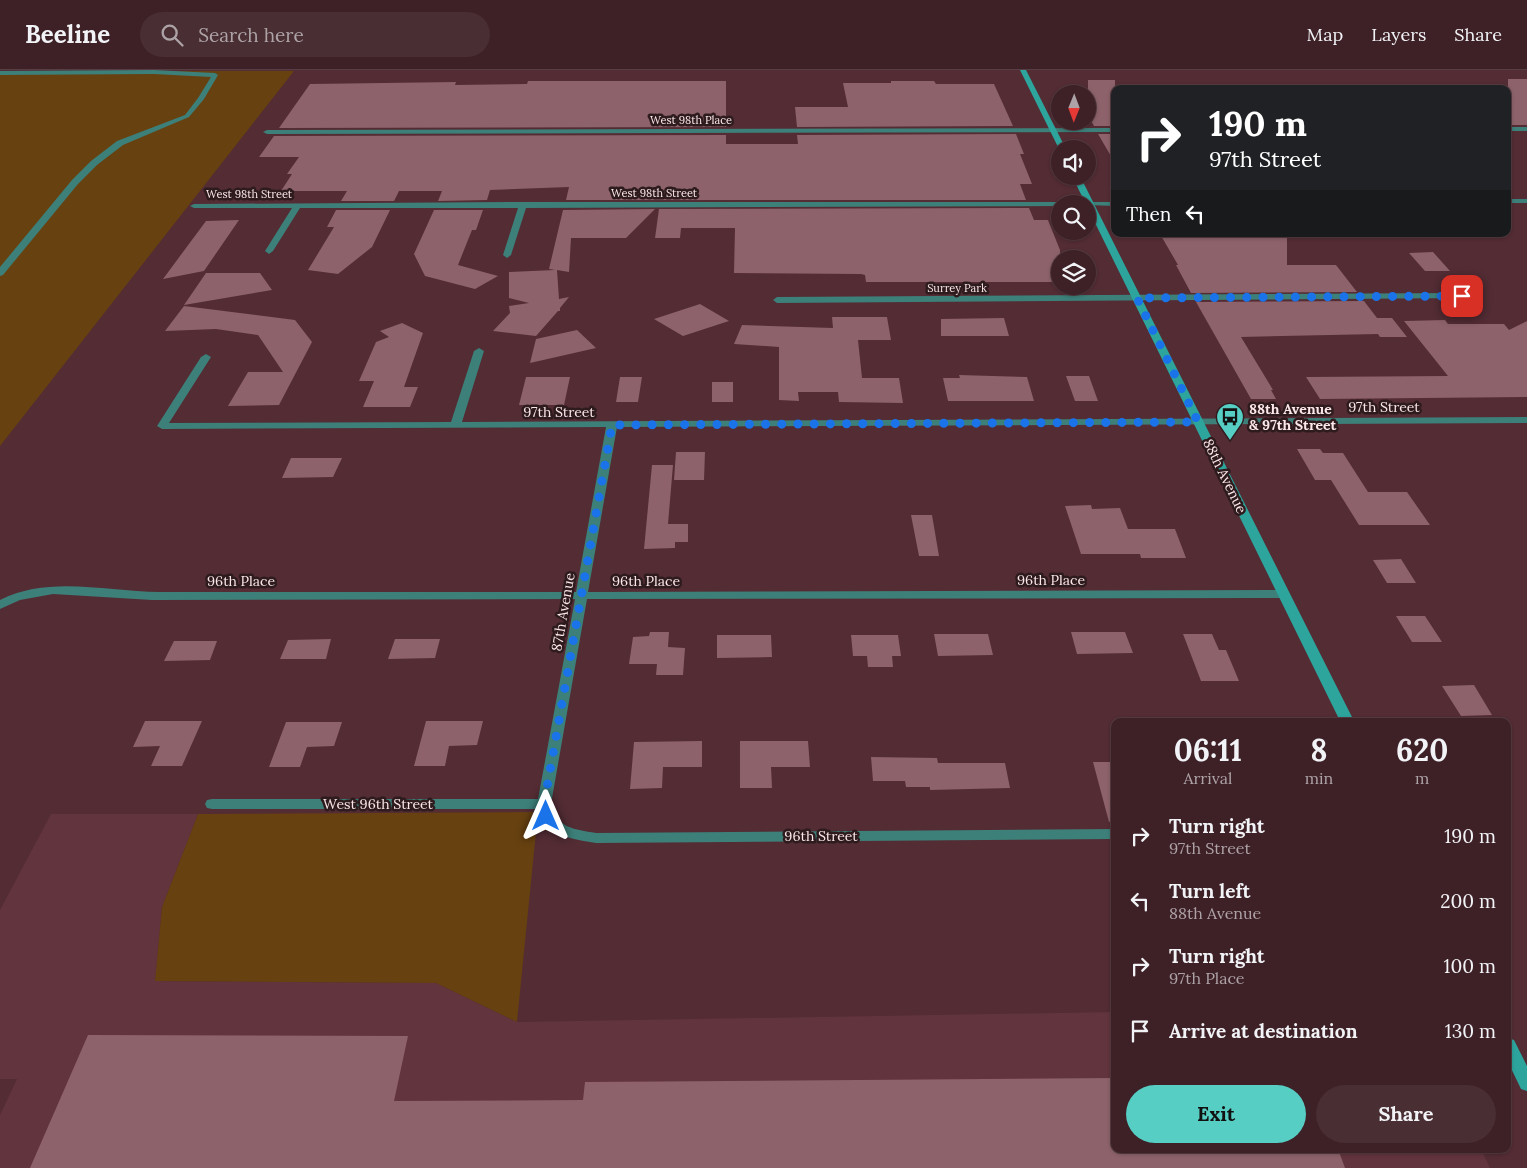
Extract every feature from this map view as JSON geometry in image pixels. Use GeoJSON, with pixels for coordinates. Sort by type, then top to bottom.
{"type":"FeatureCollection","features":[{"type":"Feature","properties":{"kind":"street"},"geometry":{"type":"LineString","coordinates":[[1023,70],[1051,126]]}},
{"type":"Feature","properties":{"kind":"street"},"geometry":{"type":"LineString","coordinates":[[0,73],[154,72],[215,75],[201,99],[187,116],[120,143],[94,163],[75,182],[0,273]]}},
{"type":"Feature","properties":{"kind":"street"},"geometry":{"type":"LineString","coordinates":[[1511,129],[1527,129]]}},
{"type":"Feature","properties":{"kind":"street"},"geometry":{"type":"LineString","coordinates":[[1053,130],[1058,140]]}},
{"type":"Feature","properties":{"kind":"street","name":"West 98th Place"},"geometry":{"type":"LineString","coordinates":[[267,132],[1053,130]]}},
{"type":"Feature","properties":{"kind":"street","name":"West 98th Place"},"geometry":{"type":"LineString","coordinates":[[1096,130],[1111,130]]}},
{"type":"Feature","properties":{"kind":"street"},"geometry":{"type":"LineString","coordinates":[[1511,201],[1527,201]]}},
{"type":"Feature","properties":{"kind":"street"},"geometry":{"type":"LineString","coordinates":[[507,255],[524,204]]}},
{"type":"Feature","properties":{"kind":"street","name":"West 98th Street"},"geometry":{"type":"LineString","coordinates":[[194,206],[1051,204]]}},
{"type":"Feature","properties":{"kind":"street","name":"West 98th Street"},"geometry":{"type":"LineString","coordinates":[[1096,204],[1111,204]]}},
{"type":"Feature","properties":{"kind":"street"},"geometry":{"type":"LineString","coordinates":[[268,252],[298,205]]}},
{"type":"Feature","properties":{"kind":"street","name":"88th Avenue"},"geometry":{"type":"LineString","coordinates":[[1096,216],[1346,718]]}},
{"type":"Feature","properties":{"kind":"street","name":"Surrey Park"},"geometry":{"type":"LineString","coordinates":[[776,300],[1462,296]]}},
{"type":"Feature","properties":{"kind":"street"},"geometry":{"type":"LineString","coordinates":[[455,426],[479,351]]}},
{"type":"Feature","properties":{"kind":"street","name":"97th Street"},"geometry":{"type":"LineString","coordinates":[[206,357],[162,426],[1527,420]]}},
{"type":"Feature","properties":{"kind":"street","name":"87th Avenue"},"geometry":{"type":"LineString","coordinates":[[544,804],[612,425]]}},
{"type":"Feature","properties":{"kind":"street","name":"96th Place"},"geometry":{"type":"LineString","coordinates":[[5,602],[29,592],[49,590],[152,596],[1284,594]]}},
{"type":"Feature","properties":{"kind":"street","name":"West 96th Street"},"geometry":{"type":"LineString","coordinates":[[212,804],[544,804]]}},
{"type":"Feature","properties":{"kind":"street","name":"96th Street"},"geometry":{"type":"LineString","coordinates":[[544,804],[546,816],[554,827],[572,834],[596,838],[1111,834]]}},
{"type":"Feature","properties":{"kind":"street"},"geometry":{"type":"LineString","coordinates":[[1511,1051],[1527,1084]]}},
{"type":"Feature","properties":{"kind":"shaded area"},"geometry":{"type":"Polygon","coordinates":[[[0,71],[294,71],[0,446],[0,71]]]}},
{"type":"Feature","properties":{"kind":"shaded area"},"geometry":{"type":"Polygon","coordinates":[[[538,812],[517,1022],[436,983],[155,981],[162,907],[198,814],[538,812]]]}},
{"type":"Feature","properties":{"kind":"shaded area"},"geometry":{"type":"Polygon","coordinates":[[[51,814],[198,814],[162,907],[155,981],[436,983],[517,1022],[1111,1012],[1111,1153],[1483,1153],[1490,1168],[0,1168],[0,1115],[17,1079],[0,1079],[0,910],[51,814]]]}},
{"type":"Feature","properties":{"kind":"building"},"geometry":{"type":"Polygon","coordinates":[[[1508,79],[1527,79],[1527,125],[1511,125],[1511,85],[1508,85],[1508,79]]]}},
{"type":"Feature","properties":{"kind":"building"},"geometry":{"type":"Polygon","coordinates":[[[1088,80],[1115,80],[1115,85],[1111,85],[1111,126],[1096,126],[1096,85],[1088,85],[1088,80]]]}},
{"type":"Feature","properties":{"kind":"building"},"geometry":{"type":"Polygon","coordinates":[[[528,81],[726,81],[726,127],[279,128],[310,84],[456,82],[455,85],[527,84],[528,81]]]}},
{"type":"Feature","properties":{"kind":"building"},"geometry":{"type":"Polygon","coordinates":[[[891,81],[934,81],[936,84],[994,84],[1013,126],[797,127],[795,107],[848,107],[843,83],[891,83],[891,81]]]}},
{"type":"Feature","properties":{"kind":"building"},"geometry":{"type":"Polygon","coordinates":[[[1016,134],[1024,154],[1020,154],[1032,184],[1020,184],[1026,200],[566,200],[569,187],[490,190],[487,200],[438,201],[442,191],[399,191],[394,201],[341,201],[347,191],[281,191],[292,174],[287,174],[299,157],[259,157],[274,136],[726,135],[726,144],[798,144],[797,135],[1016,134]]]}},
{"type":"Feature","properties":{"kind":"building"},"geometry":{"type":"Polygon","coordinates":[[[1098,134],[1111,134],[1111,156],[1098,134]]]}},
{"type":"Feature","properties":{"kind":"building"},"geometry":{"type":"Polygon","coordinates":[[[1029,208],[1034,220],[1048,220],[1051,228],[1051,240],[1056,240],[1060,250],[1051,250],[1051,282],[866,282],[865,275],[861,274],[734,273],[735,228],[681,228],[680,238],[655,238],[659,209],[1029,208]]]}},
{"type":"Feature","properties":{"kind":"building"},"geometry":{"type":"Polygon","coordinates":[[[655,209],[626,238],[571,238],[569,272],[557,270],[559,299],[569,297],[560,308],[560,311],[536,336],[493,331],[510,313],[509,306],[529,303],[509,298],[509,272],[555,270],[549,269],[563,210],[655,209]]]}},
{"type":"Feature","properties":{"kind":"building"},"geometry":{"type":"Polygon","coordinates":[[[336,210],[390,210],[372,247],[338,274],[308,270],[334,227],[327,227],[336,210]]]}},
{"type":"Feature","properties":{"kind":"building"},"geometry":{"type":"Polygon","coordinates":[[[434,210],[483,210],[476,230],[472,230],[458,265],[498,276],[475,289],[425,276],[414,254],[434,210]]]}},
{"type":"Feature","properties":{"kind":"building"},"geometry":{"type":"Polygon","coordinates":[[[239,220],[204,271],[163,279],[206,221],[239,220]]]}},
{"type":"Feature","properties":{"kind":"building"},"geometry":{"type":"Polygon","coordinates":[[[1162,237],[1287,237],[1287,265],[1336,265],[1357,292],[1191,293],[1176,265],[1178,265],[1162,237]]]}},
{"type":"Feature","properties":{"kind":"building"},"geometry":{"type":"Polygon","coordinates":[[[1433,252],[1450,271],[1425,271],[1409,253],[1433,252]]]}},
{"type":"Feature","properties":{"kind":"building"},"geometry":{"type":"Polygon","coordinates":[[[206,273],[260,273],[272,290],[184,305],[206,273]]]}},
{"type":"Feature","properties":{"kind":"building"},"geometry":{"type":"Polygon","coordinates":[[[1364,301],[1377,318],[1392,318],[1407,337],[1380,337],[1378,334],[1241,337],[1273,390],[1271,390],[1276,399],[1251,399],[1196,302],[1364,301]]]}},
{"type":"Feature","properties":{"kind":"building"},"geometry":{"type":"Polygon","coordinates":[[[700,304],[729,321],[683,336],[654,319],[700,304]]]}},
{"type":"Feature","properties":{"kind":"building"},"geometry":{"type":"Polygon","coordinates":[[[184,306],[295,320],[312,342],[279,405],[228,406],[248,372],[283,372],[258,335],[216,329],[165,331],[184,306]]]}},
{"type":"Feature","properties":{"kind":"building"},"geometry":{"type":"Polygon","coordinates":[[[832,317],[887,317],[891,340],[858,340],[862,378],[899,378],[903,403],[839,402],[838,392],[798,392],[799,401],[779,400],[779,347],[734,344],[742,325],[833,328],[832,317]]]}},
{"type":"Feature","properties":{"kind":"building"},"geometry":{"type":"Polygon","coordinates":[[[1004,318],[1009,336],[941,336],[941,319],[1004,318]]]}},
{"type":"Feature","properties":{"kind":"building"},"geometry":{"type":"Polygon","coordinates":[[[1445,320],[1448,324],[1504,324],[1509,330],[1527,321],[1527,397],[1320,399],[1306,377],[1448,376],[1404,321],[1445,320]]]}},
{"type":"Feature","properties":{"kind":"building"},"geometry":{"type":"Polygon","coordinates":[[[402,323],[423,333],[404,387],[418,387],[410,407],[363,407],[374,381],[359,381],[376,342],[389,337],[380,331],[402,323]]]}},
{"type":"Feature","properties":{"kind":"building"},"geometry":{"type":"Polygon","coordinates":[[[577,330],[596,348],[530,363],[536,339],[577,330]]]}},
{"type":"Feature","properties":{"kind":"building"},"geometry":{"type":"Polygon","coordinates":[[[959,375],[1027,377],[1034,401],[948,401],[943,378],[960,378],[959,375]]]}},
{"type":"Feature","properties":{"kind":"building"},"geometry":{"type":"Polygon","coordinates":[[[1066,376],[1089,376],[1098,401],[1075,401],[1066,376]]]}},
{"type":"Feature","properties":{"kind":"building"},"geometry":{"type":"Polygon","coordinates":[[[526,377],[570,377],[564,405],[519,405],[526,377]]]}},
{"type":"Feature","properties":{"kind":"building"},"geometry":{"type":"Polygon","coordinates":[[[620,377],[642,377],[638,402],[616,402],[620,377]]]}},
{"type":"Feature","properties":{"kind":"building"},"geometry":{"type":"Polygon","coordinates":[[[712,382],[733,382],[733,402],[712,402],[712,382]]]}},
{"type":"Feature","properties":{"kind":"building"},"geometry":{"type":"Polygon","coordinates":[[[1297,449],[1320,449],[1323,453],[1343,453],[1368,492],[1407,492],[1430,525],[1359,525],[1331,480],[1315,480],[1297,449]]]}},
{"type":"Feature","properties":{"kind":"building"},"geometry":{"type":"Polygon","coordinates":[[[676,452],[705,452],[704,480],[674,480],[676,452]]]}},
{"type":"Feature","properties":{"kind":"building"},"geometry":{"type":"Polygon","coordinates":[[[291,458],[342,458],[333,477],[282,478],[291,458]]]}},
{"type":"Feature","properties":{"kind":"building"},"geometry":{"type":"Polygon","coordinates":[[[652,465],[673,465],[668,524],[688,524],[688,542],[675,542],[675,548],[644,549],[652,465]]]}},
{"type":"Feature","properties":{"kind":"building"},"geometry":{"type":"Polygon","coordinates":[[[1091,505],[1092,509],[1120,508],[1128,529],[1175,529],[1186,558],[1141,558],[1140,554],[1081,554],[1065,506],[1091,505]]]}},
{"type":"Feature","properties":{"kind":"building"},"geometry":{"type":"Polygon","coordinates":[[[911,515],[932,515],[939,556],[919,556],[911,515]]]}},
{"type":"Feature","properties":{"kind":"building"},"geometry":{"type":"Polygon","coordinates":[[[1401,559],[1416,583],[1387,583],[1373,560],[1401,559]]]}},
{"type":"Feature","properties":{"kind":"building"},"geometry":{"type":"Polygon","coordinates":[[[1396,616],[1425,616],[1442,642],[1412,642],[1396,616]]]}},
{"type":"Feature","properties":{"kind":"building"},"geometry":{"type":"Polygon","coordinates":[[[650,632],[669,632],[668,647],[685,648],[683,675],[656,675],[657,664],[629,664],[633,637],[649,636],[650,632]]]}},
{"type":"Feature","properties":{"kind":"building"},"geometry":{"type":"Polygon","coordinates":[[[1071,632],[1125,632],[1133,653],[1077,654],[1071,632]]]}},
{"type":"Feature","properties":{"kind":"building"},"geometry":{"type":"Polygon","coordinates":[[[934,634],[988,634],[993,655],[938,656],[934,634]]]}},
{"type":"Feature","properties":{"kind":"building"},"geometry":{"type":"Polygon","coordinates":[[[1183,634],[1212,634],[1219,650],[1226,650],[1239,681],[1201,681],[1183,634]]]}},
{"type":"Feature","properties":{"kind":"building"},"geometry":{"type":"Polygon","coordinates":[[[717,635],[771,635],[772,657],[717,658],[717,635]]]}},
{"type":"Feature","properties":{"kind":"building"},"geometry":{"type":"Polygon","coordinates":[[[851,635],[898,635],[901,656],[892,656],[893,667],[868,667],[867,656],[853,656],[851,635]]]}},
{"type":"Feature","properties":{"kind":"building"},"geometry":{"type":"Polygon","coordinates":[[[331,639],[326,659],[280,659],[288,640],[331,639]]]}},
{"type":"Feature","properties":{"kind":"building"},"geometry":{"type":"Polygon","coordinates":[[[395,639],[440,639],[435,658],[388,659],[395,639]]]}},
{"type":"Feature","properties":{"kind":"building"},"geometry":{"type":"Polygon","coordinates":[[[174,641],[217,641],[210,660],[164,661],[174,641]]]}},
{"type":"Feature","properties":{"kind":"building"},"geometry":{"type":"Polygon","coordinates":[[[1474,685],[1492,715],[1461,716],[1442,686],[1474,685]]]}},
{"type":"Feature","properties":{"kind":"building"},"geometry":{"type":"Polygon","coordinates":[[[145,721],[202,721],[182,766],[151,766],[160,746],[133,747],[145,721]]]}},
{"type":"Feature","properties":{"kind":"building"},"geometry":{"type":"Polygon","coordinates":[[[426,721],[483,721],[477,745],[449,746],[445,766],[414,766],[426,721]]]}},
{"type":"Feature","properties":{"kind":"building"},"geometry":{"type":"Polygon","coordinates":[[[286,722],[342,722],[334,746],[307,747],[300,767],[269,767],[286,722]]]}},
{"type":"Feature","properties":{"kind":"building"},"geometry":{"type":"Polygon","coordinates":[[[702,741],[702,767],[663,767],[662,788],[630,789],[634,742],[702,741]]]}},
{"type":"Feature","properties":{"kind":"building"},"geometry":{"type":"Polygon","coordinates":[[[740,741],[808,741],[810,767],[771,767],[772,788],[740,788],[740,741]]]}},
{"type":"Feature","properties":{"kind":"building"},"geometry":{"type":"Polygon","coordinates":[[[871,757],[937,758],[938,763],[1005,763],[1010,788],[930,790],[930,787],[906,787],[905,781],[873,781],[871,757]]]}},
{"type":"Feature","properties":{"kind":"building"},"geometry":{"type":"Polygon","coordinates":[[[1093,762],[1111,762],[1111,822],[1109,822],[1093,762]]]}},
{"type":"Feature","properties":{"kind":"building"},"geometry":{"type":"Polygon","coordinates":[[[88,1035],[408,1036],[394,1101],[583,1100],[585,1082],[1111,1078],[1111,1153],[1339,1153],[1345,1168],[30,1168],[88,1035]]]}},
{"type":"Feature","properties":{"kind":"place","name":"88th Avenue & 97th Street"},"geometry":{"type":"Point","coordinates":[1230,441]}},
{"type":"Feature","properties":{"kind":"route"},"geometry":{"type":"LineString","coordinates":[[546,816],[544,804],[612,425],[1198,422],[1137,298],[1462,296]]}}]}
